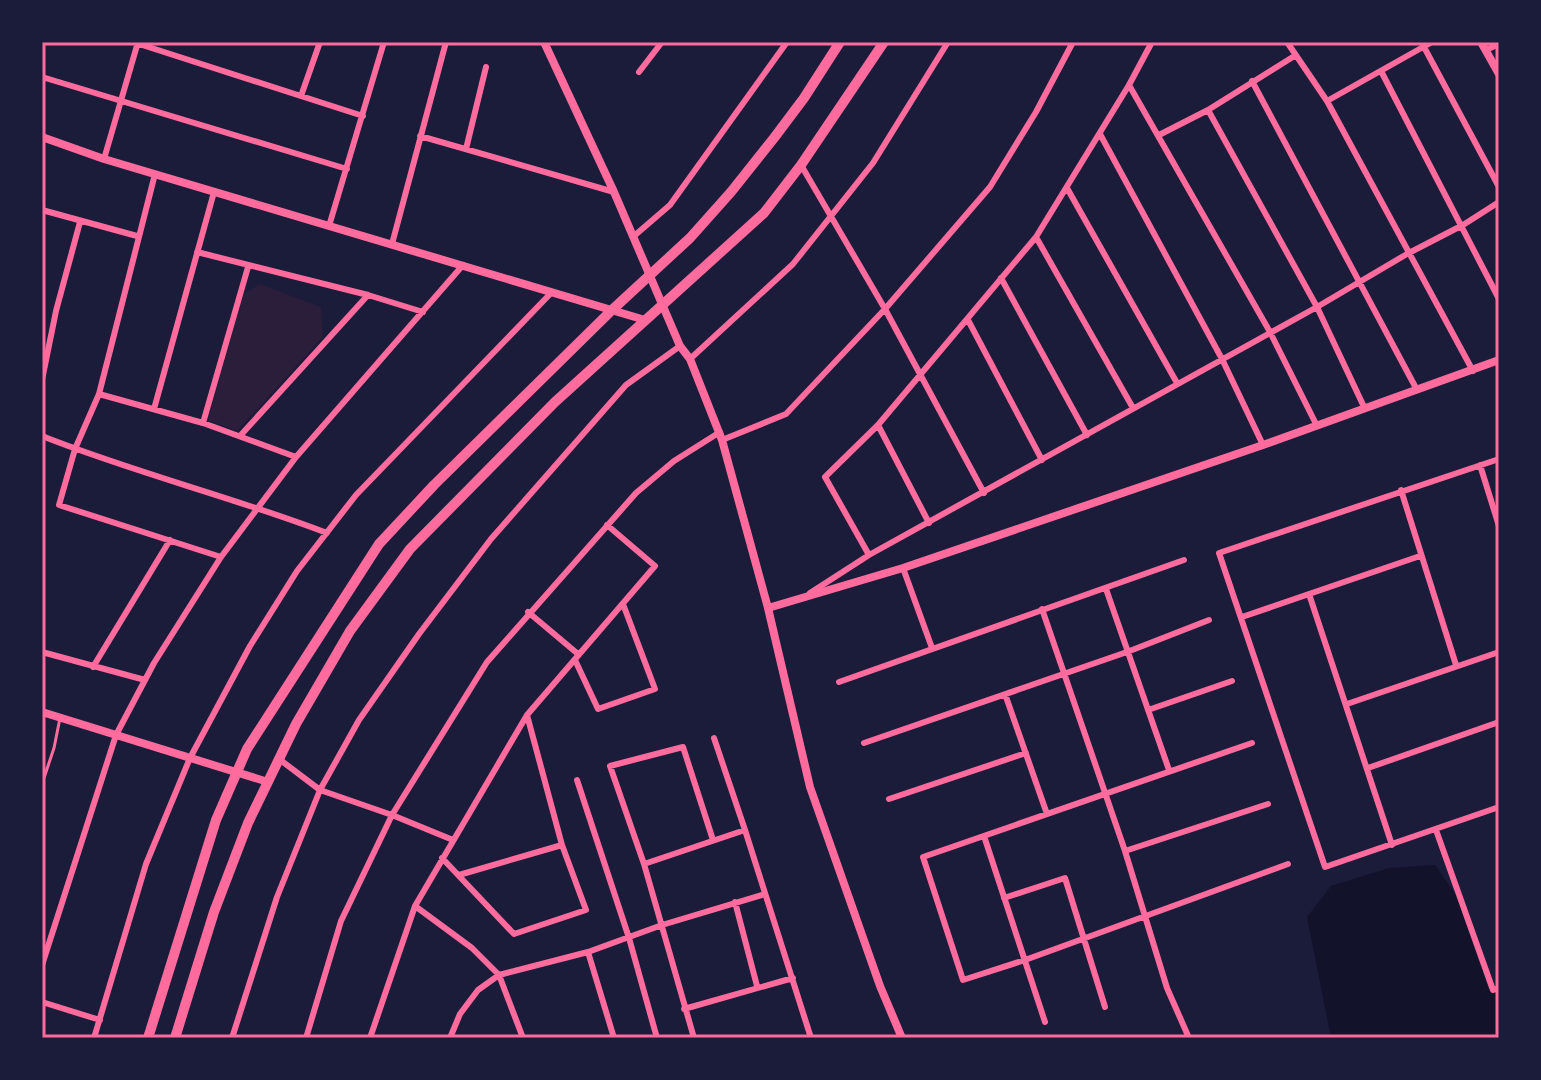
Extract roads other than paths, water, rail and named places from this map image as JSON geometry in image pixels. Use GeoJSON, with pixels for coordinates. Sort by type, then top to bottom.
{"type":"FeatureCollection","features":[{"type":"Feature","properties":{"kind":"main road"},"geometry":{"type":"LineString","coordinates":[[148,1038],[216,820],[247,749],[379,544],[434,485],[690,238],[731,192],[804,98],[840,42]]}},
{"type":"Feature","properties":{"kind":"main road"},"geometry":{"type":"LineString","coordinates":[[175,1038],[214,912],[248,823],[296,724],[350,631],[410,549],[555,402],[764,213],[801,165],[884,42]]}},
{"type":"Feature","properties":{"kind":"street"},"geometry":{"type":"LineString","coordinates":[[104,159],[122,103],[136,42],[363,116]]}},
{"type":"Feature","properties":{"kind":"street"},"geometry":{"type":"LineString","coordinates":[[301,96],[320,42]]}},
{"type":"Feature","properties":{"kind":"street"},"geometry":{"type":"LineString","coordinates":[[329,226],[384,42]]}},
{"type":"Feature","properties":{"kind":"street"},"geometry":{"type":"LineString","coordinates":[[392,244],[446,42]]}},
{"type":"Feature","properties":{"kind":"street"},"geometry":{"type":"LineString","coordinates":[[544,42],[634,236],[680,346],[690,359],[721,436],[768,608],[810,787],[880,986],[902,1038]]}},
{"type":"Feature","properties":{"kind":"street"},"geometry":{"type":"LineString","coordinates":[[639,72],[662,42]]}},
{"type":"Feature","properties":{"kind":"street"},"geometry":{"type":"LineString","coordinates":[[634,236],[670,205],[787,42]]}},
{"type":"Feature","properties":{"kind":"street"},"geometry":{"type":"LineString","coordinates":[[690,359],[793,264],[873,163],[948,42]]}},
{"type":"Feature","properties":{"kind":"street"},"geometry":{"type":"LineString","coordinates":[[306,1038],[341,921],[392,815],[487,662],[636,493],[674,461],[721,436],[786,414],[885,309],[990,187],[1036,112],[1073,42]]}},
{"type":"Feature","properties":{"kind":"street"},"geometry":{"type":"LineString","coordinates":[[869,555],[825,477],[878,425],[1036,237],[1152,42]]}},
{"type":"Feature","properties":{"kind":"street"},"geometry":{"type":"LineString","coordinates":[[1287,42],[1327,101],[1407,254],[1473,371]]}},
{"type":"Feature","properties":{"kind":"street"},"geometry":{"type":"LineString","coordinates":[[1327,101],[1432,42]]}},
{"type":"Feature","properties":{"kind":"street"},"geometry":{"type":"LineString","coordinates":[[1499,44],[1483,46],[1499,74]]}},
{"type":"Feature","properties":{"kind":"street"},"geometry":{"type":"LineString","coordinates":[[1424,47],[1499,187]]}},
{"type":"Feature","properties":{"kind":"street"},"geometry":{"type":"LineString","coordinates":[[1159,135],[1208,110],[1296,55]]}},
{"type":"Feature","properties":{"kind":"street"},"geometry":{"type":"LineString","coordinates":[[466,149],[486,67]]}},
{"type":"Feature","properties":{"kind":"street"},"geometry":{"type":"LineString","coordinates":[[1381,71],[1499,299]]}},
{"type":"Feature","properties":{"kind":"street"},"geometry":{"type":"LineString","coordinates":[[42,77],[347,169]]}},
{"type":"Feature","properties":{"kind":"street"},"geometry":{"type":"LineString","coordinates":[[1252,81],[1417,390]]}},
{"type":"Feature","properties":{"kind":"street"},"geometry":{"type":"LineString","coordinates":[[1129,85],[1270,332],[1317,426]]}},
{"type":"Feature","properties":{"kind":"street"},"geometry":{"type":"LineString","coordinates":[[1208,110],[1317,307],[1365,409]]}},
{"type":"Feature","properties":{"kind":"street"},"geometry":{"type":"LineString","coordinates":[[1100,134],[1222,359],[1263,445]]}},
{"type":"Feature","properties":{"kind":"street"},"geometry":{"type":"LineString","coordinates":[[420,136],[614,192]]}},
{"type":"Feature","properties":{"kind":"street"},"geometry":{"type":"LineString","coordinates":[[42,137],[104,159],[645,320]]}},
{"type":"Feature","properties":{"kind":"street"},"geometry":{"type":"LineString","coordinates":[[801,165],[885,309],[984,493]]}},
{"type":"Feature","properties":{"kind":"street"},"geometry":{"type":"LineString","coordinates":[[155,174],[99,394],[75,449],[59,505],[221,557]]}},
{"type":"Feature","properties":{"kind":"street"},"geometry":{"type":"LineString","coordinates":[[1066,188],[1177,383]]}},
{"type":"Feature","properties":{"kind":"street"},"geometry":{"type":"LineString","coordinates":[[154,409],[214,192]]}},
{"type":"Feature","properties":{"kind":"street"},"geometry":{"type":"LineString","coordinates":[[798,601],[869,555],[1317,307],[1499,202]]}},
{"type":"Feature","properties":{"kind":"street"},"geometry":{"type":"LineString","coordinates":[[42,210],[137,236]]}},
{"type":"Feature","properties":{"kind":"street"},"geometry":{"type":"LineString","coordinates":[[42,378],[80,222]]}},
{"type":"Feature","properties":{"kind":"street"},"geometry":{"type":"LineString","coordinates":[[1036,237],[1133,408]]}},
{"type":"Feature","properties":{"kind":"street"},"geometry":{"type":"LineString","coordinates":[[197,252],[423,312]]}},
{"type":"Feature","properties":{"kind":"street"},"geometry":{"type":"LineString","coordinates":[[42,965],[44,949],[116,735],[145,680],[221,557],[296,457],[463,265]]}},
{"type":"Feature","properties":{"kind":"street"},"geometry":{"type":"LineString","coordinates":[[203,423],[248,267]]}},
{"type":"Feature","properties":{"kind":"street"},"geometry":{"type":"LineString","coordinates":[[1001,278],[1087,435]]}},
{"type":"Feature","properties":{"kind":"street"},"geometry":{"type":"LineString","coordinates":[[94,1038],[146,864],[190,758],[250,646],[297,571],[356,495],[552,292]]}},
{"type":"Feature","properties":{"kind":"street"},"geometry":{"type":"LineString","coordinates":[[240,436],[368,295]]}},
{"type":"Feature","properties":{"kind":"street"},"geometry":{"type":"LineString","coordinates":[[968,320],[1042,460]]}},
{"type":"Feature","properties":{"kind":"street"},"geometry":{"type":"LineString","coordinates":[[232,1038],[277,897],[320,790],[359,720],[491,539],[626,385],[680,346]]}},
{"type":"Feature","properties":{"kind":"street"},"geometry":{"type":"LineString","coordinates":[[768,608],[903,568],[1263,445],[1499,360]]}},
{"type":"Feature","properties":{"kind":"street"},"geometry":{"type":"LineString","coordinates":[[99,394],[203,423],[296,457]]}},
{"type":"Feature","properties":{"kind":"street"},"geometry":{"type":"LineString","coordinates":[[878,425],[929,523]]}},
{"type":"Feature","properties":{"kind":"street"},"geometry":{"type":"LineString","coordinates":[[42,436],[259,507],[327,533]]}},
{"type":"Feature","properties":{"kind":"street"},"geometry":{"type":"LineString","coordinates":[[1499,459],[1219,553],[1325,867],[1499,808]]}},
{"type":"Feature","properties":{"kind":"street"},"geometry":{"type":"LineString","coordinates":[[1480,465],[1499,526]]}},
{"type":"Feature","properties":{"kind":"street"},"geometry":{"type":"LineString","coordinates":[[1401,490],[1456,665]]}},
{"type":"Feature","properties":{"kind":"street"},"geometry":{"type":"LineString","coordinates":[[370,1038],[415,906],[527,715],[655,566],[607,525]]}},
{"type":"Feature","properties":{"kind":"street"},"geometry":{"type":"LineString","coordinates":[[93,667],[170,540]]}},
{"type":"Feature","properties":{"kind":"street"},"geometry":{"type":"LineString","coordinates":[[1242,617],[1420,556]]}},
{"type":"Feature","properties":{"kind":"street"},"geometry":{"type":"LineString","coordinates":[[839,682],[1184,560]]}},
{"type":"Feature","properties":{"kind":"street"},"geometry":{"type":"LineString","coordinates":[[903,568],[932,648]]}},
{"type":"Feature","properties":{"kind":"street"},"geometry":{"type":"LineString","coordinates":[[1106,589],[1169,770]]}},
{"type":"Feature","properties":{"kind":"street"},"geometry":{"type":"LineString","coordinates":[[1309,594],[1392,845]]}},
{"type":"Feature","properties":{"kind":"street"},"geometry":{"type":"LineString","coordinates":[[528,612],[576,657],[598,709],[655,689],[623,604]]}},
{"type":"Feature","properties":{"kind":"street"},"geometry":{"type":"LineString","coordinates":[[1042,609],[1125,851],[1167,988],[1189,1038]]}},
{"type":"Feature","properties":{"kind":"street"},"geometry":{"type":"LineString","coordinates":[[864,743],[1127,652],[1209,620]]}},
{"type":"Feature","properties":{"kind":"street"},"geometry":{"type":"LineString","coordinates":[[42,652],[145,680]]}},
{"type":"Feature","properties":{"kind":"street"},"geometry":{"type":"LineString","coordinates":[[1347,704],[1499,652]]}},
{"type":"Feature","properties":{"kind":"street"},"geometry":{"type":"LineString","coordinates":[[1148,710],[1232,681]]}},
{"type":"Feature","properties":{"kind":"street"},"geometry":{"type":"LineString","coordinates":[[1005,694],[1047,814]]}},
{"type":"Feature","properties":{"kind":"street"},"geometry":{"type":"LineString","coordinates":[[42,712],[268,782]]}},
{"type":"Feature","properties":{"kind":"street"},"geometry":{"type":"LineString","coordinates":[[442,858],[514,934],[586,910],[562,845],[527,715]]}},
{"type":"Feature","properties":{"kind":"street"},"geometry":{"type":"LineString","coordinates":[[1368,768],[1499,722]]}},
{"type":"Feature","properties":{"kind":"street"},"geometry":{"type":"LineString","coordinates":[[714,738],[811,1038]]}},
{"type":"Feature","properties":{"kind":"street"},"geometry":{"type":"LineString","coordinates":[[1252,743],[923,857],[963,980],[1288,864]]}},
{"type":"Feature","properties":{"kind":"street"},"geometry":{"type":"LineString","coordinates":[[694,1038],[644,864],[610,766],[683,747],[713,840]]}},
{"type":"Feature","properties":{"kind":"street"},"geometry":{"type":"LineString","coordinates":[[889,799],[1026,753]]}},
{"type":"Feature","properties":{"kind":"street"},"geometry":{"type":"LineString","coordinates":[[279,759],[320,790],[453,840]]}},
{"type":"Feature","properties":{"kind":"street"},"geometry":{"type":"LineString","coordinates":[[577,780],[629,938],[657,1038]]}},
{"type":"Feature","properties":{"kind":"street"},"geometry":{"type":"LineString","coordinates":[[1125,851],[1268,804]]}},
{"type":"Feature","properties":{"kind":"street"},"geometry":{"type":"LineString","coordinates":[[644,864],[745,830]]}},
{"type":"Feature","properties":{"kind":"street"},"geometry":{"type":"LineString","coordinates":[[1436,830],[1493,990],[1499,988]]}},
{"type":"Feature","properties":{"kind":"street"},"geometry":{"type":"LineString","coordinates":[[984,836],[1045,1022]]}},
{"type":"Feature","properties":{"kind":"street"},"geometry":{"type":"LineString","coordinates":[[459,875],[562,845]]}},
{"type":"Feature","properties":{"kind":"street"},"geometry":{"type":"LineString","coordinates":[[1004,898],[1065,878],[1105,1007]]}},
{"type":"Feature","properties":{"kind":"street"},"geometry":{"type":"LineString","coordinates":[[450,1038],[460,1014],[478,990],[499,975],[588,952],[662,925],[765,894]]}},
{"type":"Feature","properties":{"kind":"street"},"geometry":{"type":"LineString","coordinates":[[735,902],[757,986]]}},
{"type":"Feature","properties":{"kind":"street"},"geometry":{"type":"LineString","coordinates":[[415,906],[472,948],[499,975],[523,1038]]}},
{"type":"Feature","properties":{"kind":"street"},"geometry":{"type":"LineString","coordinates":[[588,952],[614,1038]]}},
{"type":"Feature","properties":{"kind":"street"},"geometry":{"type":"LineString","coordinates":[[684,1009],[793,978]]}},
{"type":"Feature","properties":{"kind":"street"},"geometry":{"type":"LineString","coordinates":[[42,1002],[100,1020]]}},
{"type":"Feature","properties":{"kind":"lane"},"geometry":{"type":"LineString","coordinates":[[43,780],[60,718]]}}]}
